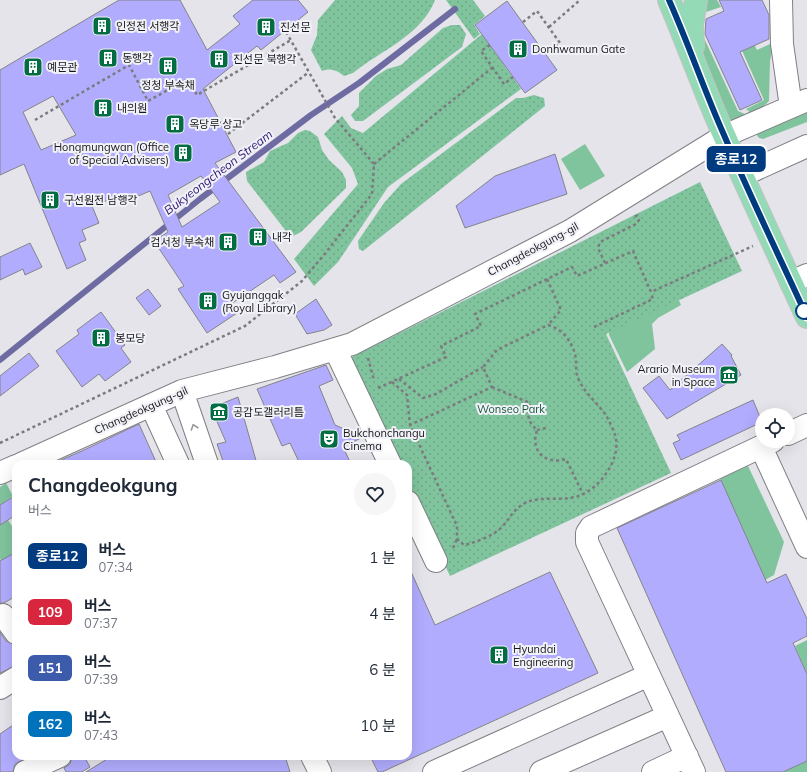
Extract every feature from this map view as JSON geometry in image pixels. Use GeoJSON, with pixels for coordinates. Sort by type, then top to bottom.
{"type":"FeatureCollection","features":[{"type":"Feature","properties":{"kind":"main road"},"geometry":{"type":"LineString","coordinates":[[669,0],[693,55]]}},
{"type":"Feature","properties":{"kind":"main road"},"geometry":{"type":"LineString","coordinates":[[696,0],[692,25],[693,55],[696,70],[770,238],[799,279],[807,317]]}},
{"type":"Feature","properties":{"kind":"street"},"geometry":{"type":"LineString","coordinates":[[781,0],[782,44],[799,103]]}},
{"type":"Feature","properties":{"kind":"street","name":"Changdeokgung-gil"},"geometry":{"type":"LineString","coordinates":[[30,460],[182,391],[275,367],[352,344],[570,230],[724,136],[799,103]]}},
{"type":"Feature","properties":{"kind":"street"},"geometry":{"type":"LineString","coordinates":[[743,175],[807,146]]}},
{"type":"Feature","properties":{"kind":"street"},"geometry":{"type":"LineString","coordinates":[[335,349],[388,460]]}},
{"type":"Feature","properties":{"kind":"street"},"geometry":{"type":"LineString","coordinates":[[182,391],[206,460]]}},
{"type":"Feature","properties":{"kind":"street"},"geometry":{"type":"LineString","coordinates":[[151,405],[176,460]]}},
{"type":"Feature","properties":{"kind":"street"},"geometry":{"type":"LineString","coordinates":[[795,431],[807,425]]}},
{"type":"Feature","properties":{"kind":"street"},"geometry":{"type":"LineString","coordinates":[[653,772],[691,764],[587,542],[588,533],[591,527],[759,448]]}},
{"type":"Feature","properties":{"kind":"street"},"geometry":{"type":"LineString","coordinates":[[769,448],[807,547]]}},
{"type":"Feature","properties":{"kind":"street"},"geometry":{"type":"LineString","coordinates":[[0,473],[12,468]]}},
{"type":"Feature","properties":{"kind":"street"},"geometry":{"type":"LineString","coordinates":[[412,510],[436,561]]}},
{"type":"Feature","properties":{"kind":"street"},"geometry":{"type":"LineString","coordinates":[[0,618],[3,615],[12,628]]}},
{"type":"Feature","properties":{"kind":"street"},"geometry":{"type":"LineString","coordinates":[[434,772],[649,675]]}},
{"type":"Feature","properties":{"kind":"street"},"geometry":{"type":"LineString","coordinates":[[0,688],[12,680]]}},
{"type":"Feature","properties":{"kind":"street"},"geometry":{"type":"LineString","coordinates":[[541,772],[668,716]]}},
{"type":"Feature","properties":{"kind":"street"},"geometry":{"type":"LineString","coordinates":[[25,772],[51,760]]}},
{"type":"Feature","properties":{"kind":"street"},"geometry":{"type":"LineString","coordinates":[[314,760],[320,772]]}},
{"type":"Feature","properties":{"kind":"path"},"geometry":{"type":"LineString","coordinates":[[549,27],[580,0]]}},
{"type":"Feature","properties":{"kind":"path"},"geometry":{"type":"LineString","coordinates":[[523,22],[537,11],[549,27],[560,43],[546,54]]}},
{"type":"Feature","properties":{"kind":"path"},"geometry":{"type":"LineString","coordinates":[[0,443],[245,326],[302,281],[372,194],[374,164],[335,118],[285,30]]}},
{"type":"Feature","properties":{"kind":"path"},"geometry":{"type":"LineString","coordinates":[[144,105],[148,101],[188,79],[197,95],[290,40]]}},
{"type":"Feature","properties":{"kind":"path"},"geometry":{"type":"LineString","coordinates":[[490,45],[481,51],[492,68],[504,84],[513,77]]}},
{"type":"Feature","properties":{"kind":"path"},"geometry":{"type":"LineString","coordinates":[[35,120],[129,65],[148,101]]}},
{"type":"Feature","properties":{"kind":"path"},"geometry":{"type":"LineString","coordinates":[[374,164],[492,68]]}},
{"type":"Feature","properties":{"kind":"path"},"geometry":{"type":"LineString","coordinates":[[228,134],[309,72]]}},
{"type":"Feature","properties":{"kind":"path"},"geometry":{"type":"LineString","coordinates":[[651,292],[770,238]]}},
{"type":"Feature","properties":{"kind":"path"},"geometry":{"type":"LineString","coordinates":[[362,338],[378,389],[446,357],[441,346],[481,326],[475,314],[572,267],[577,276],[633,250],[653,299],[594,327]]}},
{"type":"Feature","properties":{"kind":"path"},"geometry":{"type":"LineString","coordinates":[[399,379],[423,398],[436,394],[483,366],[497,350],[548,325],[561,310],[547,279]]}},
{"type":"Feature","properties":{"kind":"path"},"geometry":{"type":"LineString","coordinates":[[392,382],[406,395],[410,425],[456,526],[456,539],[464,545],[474,543],[501,528],[518,506],[543,498],[561,500],[576,497],[592,489],[607,474],[614,456],[616,440],[608,419],[584,390],[577,375],[575,354],[567,337],[558,327],[548,325]]}},
{"type":"Feature","properties":{"kind":"path"},"geometry":{"type":"LineString","coordinates":[[483,366],[492,387],[530,402],[527,415],[529,424],[537,430],[546,428]]}},
{"type":"Feature","properties":{"kind":"path"},"geometry":{"type":"LineString","coordinates":[[410,425],[492,387]]}},
{"type":"Feature","properties":{"kind":"path"},"geometry":{"type":"LineString","coordinates":[[537,430],[534,440],[537,450],[547,459],[557,462],[566,459],[583,494]]}},
{"type":"Feature","properties":{"kind":"green space"},"geometry":{"type":"Polygon","coordinates":[[[335,0],[435,0],[429,12],[410,33],[353,73],[344,76],[334,70],[322,71],[311,50],[317,35],[318,20],[335,0]]]}},
{"type":"Feature","properties":{"kind":"green space"},"geometry":{"type":"Polygon","coordinates":[[[446,0],[473,0],[485,16],[474,25],[480,34],[474,39],[446,0]]]}},
{"type":"Feature","properties":{"kind":"green space"},"geometry":{"type":"Polygon","coordinates":[[[700,0],[717,0],[721,7],[700,14],[700,0]]]}},
{"type":"Feature","properties":{"kind":"green space"},"geometry":{"type":"Polygon","coordinates":[[[697,23],[738,111],[752,117],[744,121],[730,121],[718,103],[697,54],[697,23]]]}},
{"type":"Feature","properties":{"kind":"green space"},"geometry":{"type":"Polygon","coordinates":[[[452,25],[460,25],[466,34],[462,47],[363,121],[355,121],[351,115],[359,106],[359,93],[376,76],[387,69],[401,65],[443,28],[452,25]]]}},
{"type":"Feature","properties":{"kind":"green space"},"geometry":{"type":"Polygon","coordinates":[[[482,34],[521,89],[388,187],[338,262],[314,286],[294,259],[358,184],[352,168],[324,134],[342,116],[351,128],[363,133],[482,34]]]}},
{"type":"Feature","properties":{"kind":"green space"},"geometry":{"type":"Polygon","coordinates":[[[752,40],[757,50],[774,42],[770,61],[769,101],[758,112],[752,114],[746,109],[764,100],[740,46],[752,40]]]}},
{"type":"Feature","properties":{"kind":"green space"},"geometry":{"type":"Polygon","coordinates":[[[534,95],[544,98],[545,106],[363,251],[359,249],[358,241],[384,203],[401,184],[516,98],[534,95]]]}},
{"type":"Feature","properties":{"kind":"green space"},"geometry":{"type":"Polygon","coordinates":[[[807,106],[807,122],[763,139],[759,138],[756,134],[807,106]]]}},
{"type":"Feature","properties":{"kind":"green space"},"geometry":{"type":"Polygon","coordinates":[[[305,130],[310,131],[318,137],[322,150],[329,160],[342,172],[346,180],[346,188],[301,232],[293,236],[286,231],[247,181],[246,172],[264,162],[270,151],[288,143],[298,133],[305,130]]]}},
{"type":"Feature","properties":{"kind":"green space"},"geometry":{"type":"Polygon","coordinates":[[[585,144],[605,176],[580,190],[561,159],[585,144]]]}},
{"type":"Feature","properties":{"kind":"green space","name":"Wonseo Park"},"geometry":{"type":"Polygon","coordinates":[[[700,182],[742,271],[606,334],[671,473],[450,576],[412,495],[412,460],[395,460],[348,359],[700,182]]]}},
{"type":"Feature","properties":{"kind":"green space"},"geometry":{"type":"Polygon","coordinates":[[[674,289],[681,305],[658,318],[652,324],[655,349],[627,372],[609,335],[609,329],[674,289]]]}},
{"type":"Feature","properties":{"kind":"green space"},"geometry":{"type":"Polygon","coordinates":[[[748,466],[784,542],[774,575],[765,580],[720,478],[748,466]]]}},
{"type":"Feature","properties":{"kind":"green space"},"geometry":{"type":"Polygon","coordinates":[[[6,483],[12,497],[0,505],[0,487],[6,483]]]}},
{"type":"Feature","properties":{"kind":"green space"},"geometry":{"type":"Polygon","coordinates":[[[8,520],[12,526],[12,571],[0,559],[0,525],[8,520]]]}},
{"type":"Feature","properties":{"kind":"green space"},"geometry":{"type":"Polygon","coordinates":[[[807,640],[807,674],[795,646],[807,640]]]}},
{"type":"Feature","properties":{"kind":"green space"},"geometry":{"type":"Polygon","coordinates":[[[807,761],[807,772],[783,772],[807,761]]]}},
{"type":"Feature","properties":{"kind":"building"},"geometry":{"type":"Polygon","coordinates":[[[119,0],[180,0],[207,50],[240,24],[233,16],[253,0],[298,0],[308,12],[261,50],[257,46],[203,89],[236,152],[215,163],[296,272],[280,283],[274,275],[231,304],[237,313],[207,333],[178,289],[184,286],[154,241],[168,232],[150,191],[122,203],[119,196],[92,206],[99,223],[82,230],[86,240],[79,243],[86,260],[67,269],[24,164],[0,175],[0,70],[119,0]],[[53,96],[23,112],[41,150],[76,135],[53,96]],[[201,176],[168,195],[182,227],[220,202],[201,176]]]}},
{"type":"Feature","properties":{"kind":"building"},"geometry":{"type":"Polygon","coordinates":[[[719,0],[762,0],[769,15],[769,39],[740,52],[762,100],[740,110],[705,34],[706,19],[724,11],[719,0]]]}},
{"type":"Feature","properties":{"kind":"building","name":"Donhwamun Gate"},"geometry":{"type":"Polygon","coordinates":[[[507,1],[557,70],[525,93],[475,25],[507,1]]]}},
{"type":"Feature","properties":{"kind":"building"},"geometry":{"type":"Polygon","coordinates":[[[555,154],[567,194],[465,228],[456,206],[495,176],[555,154]]]}},
{"type":"Feature","properties":{"kind":"building"},"geometry":{"type":"Polygon","coordinates":[[[30,243],[42,267],[25,275],[23,269],[0,280],[0,257],[30,243]]]}},
{"type":"Feature","properties":{"kind":"building"},"geometry":{"type":"Polygon","coordinates":[[[148,289],[161,306],[149,315],[136,298],[148,289]]]}},
{"type":"Feature","properties":{"kind":"building"},"geometry":{"type":"Polygon","coordinates":[[[316,299],[332,325],[324,330],[307,334],[295,314],[316,299]]]}},
{"type":"Feature","properties":{"kind":"building"},"geometry":{"type":"Polygon","coordinates":[[[101,312],[125,345],[121,348],[131,362],[105,381],[99,374],[82,387],[56,351],[79,334],[77,330],[101,312]]]}},
{"type":"Feature","properties":{"kind":"building"},"geometry":{"type":"Polygon","coordinates":[[[722,344],[732,355],[731,356],[741,375],[667,419],[643,388],[659,376],[670,390],[722,344]]]}},
{"type":"Feature","properties":{"kind":"building"},"geometry":{"type":"Polygon","coordinates":[[[29,353],[39,366],[0,396],[0,376],[29,353]]]}},
{"type":"Feature","properties":{"kind":"building"},"geometry":{"type":"Polygon","coordinates":[[[326,365],[333,380],[319,386],[335,425],[363,437],[343,447],[349,460],[298,460],[290,443],[282,446],[257,389],[326,365]]]}},
{"type":"Feature","properties":{"kind":"building"},"geometry":{"type":"Polygon","coordinates":[[[238,397],[256,460],[223,460],[217,444],[226,442],[211,408],[238,397]]]}},
{"type":"Feature","properties":{"kind":"building"},"geometry":{"type":"Polygon","coordinates":[[[753,400],[756,408],[755,408],[755,425],[681,460],[673,443],[680,440],[677,435],[753,400]]]}},
{"type":"Feature","properties":{"kind":"building"},"geometry":{"type":"Polygon","coordinates":[[[139,424],[155,460],[61,460],[139,424]]]}},
{"type":"Feature","properties":{"kind":"building"},"geometry":{"type":"Polygon","coordinates":[[[721,480],[767,583],[786,574],[807,619],[807,636],[793,643],[807,674],[807,761],[783,772],[726,772],[617,528],[721,480]]]}},
{"type":"Feature","properties":{"kind":"building"},"geometry":{"type":"Polygon","coordinates":[[[12,498],[12,518],[0,525],[0,505],[12,498]]]}},
{"type":"Feature","properties":{"kind":"building"},"geometry":{"type":"Polygon","coordinates":[[[12,554],[12,598],[4,603],[0,603],[0,561],[12,554]]]}},
{"type":"Feature","properties":{"kind":"building","name":"Hyundai Engineering"},"geometry":{"type":"Polygon","coordinates":[[[550,572],[598,673],[412,758],[412,574],[435,625],[550,572]]]}},
{"type":"Feature","properties":{"kind":"building"},"geometry":{"type":"Polygon","coordinates":[[[0,632],[6,641],[12,643],[12,668],[0,673],[0,632]]]}},
{"type":"Feature","properties":{"kind":"building"},"geometry":{"type":"Polygon","coordinates":[[[12,726],[12,760],[22,760],[15,764],[13,772],[0,772],[0,734],[12,726]]]}},
{"type":"Feature","properties":{"kind":"building"},"geometry":{"type":"Polygon","coordinates":[[[71,760],[86,760],[90,767],[82,772],[66,772],[64,768],[70,764],[71,760]]]}},
{"type":"Feature","properties":{"kind":"building"},"geometry":{"type":"Polygon","coordinates":[[[106,760],[286,760],[290,772],[86,772],[106,760]]]}},
{"type":"Feature","properties":{"kind":"building","name":"Hyundai Engineering"},"geometry":{"type":"Polygon","coordinates":[[[372,760],[408,760],[382,772],[378,772],[372,760]]]}},
{"type":"Feature","properties":{"kind":"waterway","name":"Bukyeongcheon Stream"},"geometry":{"type":"LineString","coordinates":[[0,360],[200,199],[311,115],[359,83],[455,9]]}},
{"type":"Feature","properties":{"kind":"bus line","name":"종로12"},"geometry":{"type":"LineString","coordinates":[[669,0],[693,55],[696,70],[724,136],[807,317]]}},
{"type":"Feature","properties":{"kind":"place","name":"인정전 서행각"},"geometry":{"type":"Point","coordinates":[102,26]}},
{"type":"Feature","properties":{"kind":"place","name":"진선문"},"geometry":{"type":"Point","coordinates":[266,27]}},
{"type":"Feature","properties":{"kind":"place","name":"Donhwamun Gate"},"geometry":{"type":"Point","coordinates":[518,49]}},
{"type":"Feature","properties":{"kind":"place","name":"동행각"},"geometry":{"type":"Point","coordinates":[108,58]}},
{"type":"Feature","properties":{"kind":"place","name":"진선문 북행각"},"geometry":{"type":"Point","coordinates":[219,59]}},
{"type":"Feature","properties":{"kind":"place","name":"정청 부속채"},"geometry":{"type":"Point","coordinates":[168,66]}},
{"type":"Feature","properties":{"kind":"place","name":"예문관"},"geometry":{"type":"Point","coordinates":[33,67]}},
{"type":"Feature","properties":{"kind":"place","name":"내의원"},"geometry":{"type":"Point","coordinates":[103,108]}},
{"type":"Feature","properties":{"kind":"place","name":"옥당루 상고"},"geometry":{"type":"Point","coordinates":[175,124]}},
{"type":"Feature","properties":{"kind":"place","name":"Hongmungwan (Office of Special Advisers)"},"geometry":{"type":"Point","coordinates":[183,153]}},
{"type":"Feature","properties":{"kind":"place","name":"구선원전 남행각"},"geometry":{"type":"Point","coordinates":[50,200]}},
{"type":"Feature","properties":{"kind":"place","name":"내각"},"geometry":{"type":"Point","coordinates":[258,237]}},
{"type":"Feature","properties":{"kind":"place","name":"검서청 부속채"},"geometry":{"type":"Point","coordinates":[228,242]}},
{"type":"Feature","properties":{"kind":"place","name":"Gyujanggak (Royal Library)"},"geometry":{"type":"Point","coordinates":[208,301]}},
{"type":"Feature","properties":{"kind":"place","name":"봉모당"},"geometry":{"type":"Point","coordinates":[101,338]}},
{"type":"Feature","properties":{"kind":"place","name":"Arario Museum in Space"},"geometry":{"type":"Point","coordinates":[729,375]}},
{"type":"Feature","properties":{"kind":"place","name":"공감도갤러리틈"},"geometry":{"type":"Point","coordinates":[219,412]}},
{"type":"Feature","properties":{"kind":"place","name":"Bukchonchangu Cinema"},"geometry":{"type":"Point","coordinates":[329,439]}},
{"type":"Feature","properties":{"kind":"place","name":"Hyundai Engineering"},"geometry":{"type":"Point","coordinates":[499,655]}}]}
